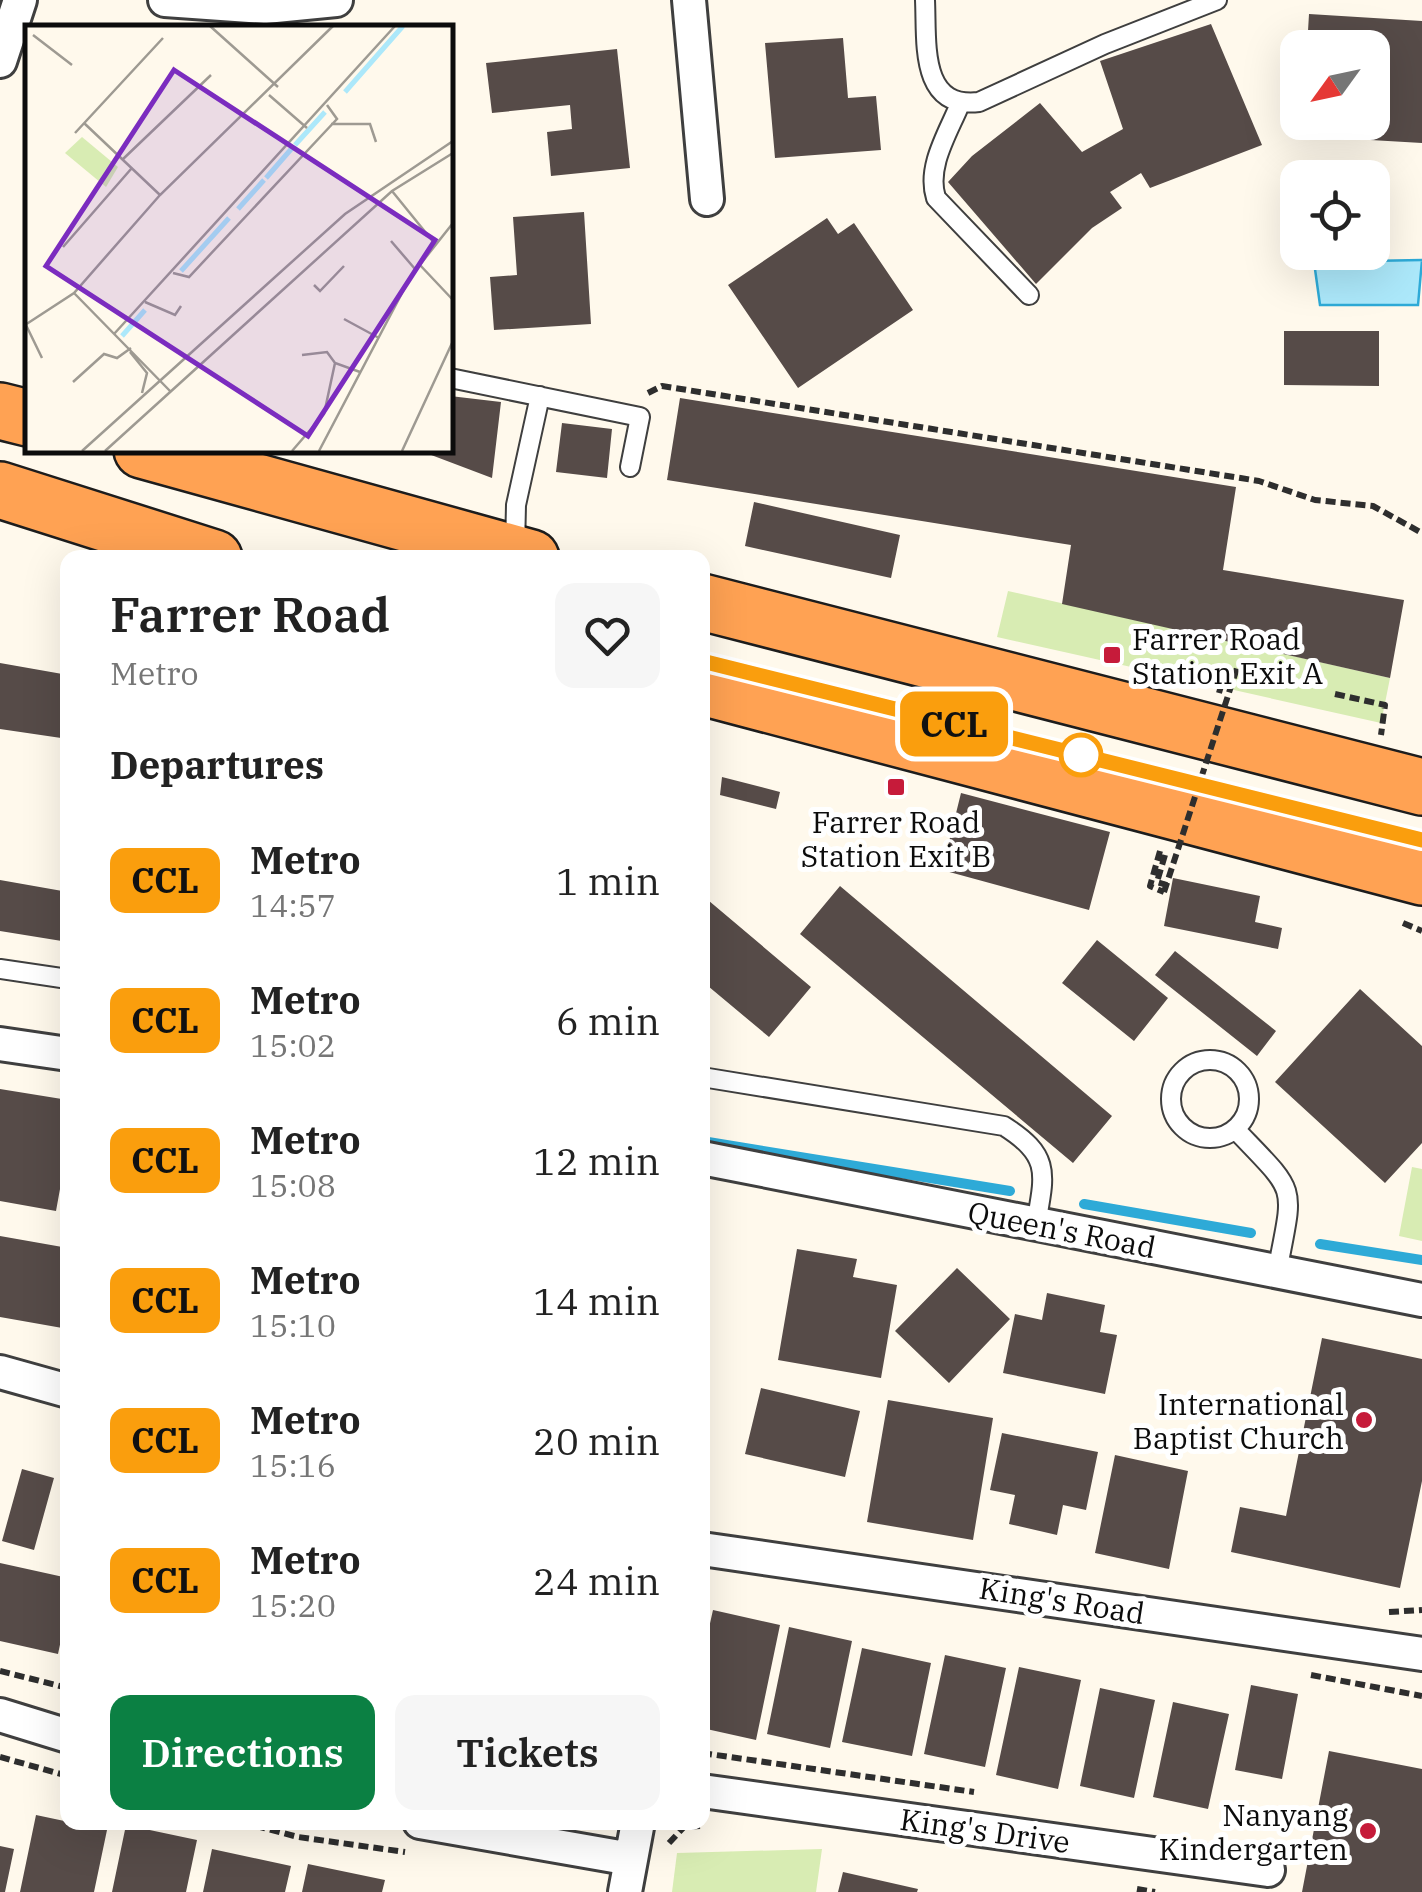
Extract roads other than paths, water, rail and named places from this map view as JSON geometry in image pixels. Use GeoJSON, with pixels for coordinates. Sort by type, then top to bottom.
{"type":"FeatureCollection","features":[{"type":"Feature","properties":{"kind":"highway"},"geometry":{"type":"LineString","coordinates":[[0,410],[25,417]]}},
{"type":"Feature","properties":{"kind":"highway"},"geometry":{"type":"LineString","coordinates":[[149,452],[505,550]]}},
{"type":"Feature","properties":{"kind":"highway"},"geometry":{"type":"LineString","coordinates":[[0,490],[189,550]]}},
{"type":"Feature","properties":{"kind":"highway"},"geometry":{"type":"LineString","coordinates":[[710,604],[1422,787]]}},
{"type":"Feature","properties":{"kind":"highway"},"geometry":{"type":"LineString","coordinates":[[710,689],[1412,900]]}},
{"type":"Feature","properties":{"kind":"street"},"geometry":{"type":"LineString","coordinates":[[0,61],[20,0]]}},
{"type":"Feature","properties":{"kind":"street"},"geometry":{"type":"LineString","coordinates":[[165,0],[180,1],[215,16],[336,0]]}},
{"type":"Feature","properties":{"kind":"street"},"geometry":{"type":"LineString","coordinates":[[688,0],[708,200]]}},
{"type":"Feature","properties":{"kind":"street"},"geometry":{"type":"LineString","coordinates":[[0,1044],[60,1053]]}},
{"type":"Feature","properties":{"kind":"street","name":"Queen's Road"},"geometry":{"type":"LineString","coordinates":[[710,1160],[1422,1300]]}},
{"type":"Feature","properties":{"kind":"street"},"geometry":{"type":"LineString","coordinates":[[0,1372],[60,1389]]}},
{"type":"Feature","properties":{"kind":"street","name":"King's Road"},"geometry":{"type":"LineString","coordinates":[[710,1550],[1422,1654]]}},
{"type":"Feature","properties":{"kind":"street"},"geometry":{"type":"LineString","coordinates":[[0,1715],[60,1734]]}},
{"type":"Feature","properties":{"kind":"street","name":"King's Drive"},"geometry":{"type":"LineString","coordinates":[[710,1792],[1268,1870]]}},
{"type":"Feature","properties":{"kind":"street"},"geometry":{"type":"LineString","coordinates":[[464,1830],[631,1860]]}},
{"type":"Feature","properties":{"kind":"street"},"geometry":{"type":"LineString","coordinates":[[625,1892],[637,1830]]}},
{"type":"Feature","properties":{"kind":"lane"},"geometry":{"type":"LineString","coordinates":[[925,0],[929,74],[944,96],[960,104],[979,102],[1105,44],[1218,0]]}},
{"type":"Feature","properties":{"kind":"lane"},"geometry":{"type":"LineString","coordinates":[[960,104],[935,164],[931,182],[936,198],[1030,295]]}},
{"type":"Feature","properties":{"kind":"lane"},"geometry":{"type":"LineString","coordinates":[[452,378],[640,417],[630,467]]}},
{"type":"Feature","properties":{"kind":"lane"},"geometry":{"type":"LineString","coordinates":[[522,550],[516,505],[540,396]]}},
{"type":"Feature","properties":{"kind":"lane"},"geometry":{"type":"LineString","coordinates":[[0,968],[60,978]]}},
{"type":"Feature","properties":{"kind":"lane"},"geometry":{"type":"LineString","coordinates":[[1218,1060],[1242,1076],[1248,1104],[1234,1129],[1208,1138],[1194,1135],[1174,1114],[1172,1086],[1191,1064],[1218,1060]]}},
{"type":"Feature","properties":{"kind":"lane"},"geometry":{"type":"LineString","coordinates":[[710,1077],[1004,1126],[1027,1141],[1041,1158],[1044,1174],[1036,1224]]}},
{"type":"Feature","properties":{"kind":"lane"},"geometry":{"type":"LineString","coordinates":[[1234,1129],[1288,1187],[1291,1200],[1277,1272]]}},
{"type":"Feature","properties":{"kind":"water"},"geometry":{"type":"Polygon","coordinates":[[[1422,260],[1418,305],[1320,305],[1315,270],[1390,270],[1390,261],[1422,260]]]}},
{"type":"Feature","properties":{"kind":"waterway"},"geometry":{"type":"LineString","coordinates":[[710,1142],[1010,1191]]}},
{"type":"Feature","properties":{"kind":"waterway"},"geometry":{"type":"LineString","coordinates":[[1084,1204],[1251,1233]]}},
{"type":"Feature","properties":{"kind":"waterway"},"geometry":{"type":"LineString","coordinates":[[1320,1244],[1422,1260]]}},
{"type":"Feature","properties":{"kind":"metro line","name":"CCL"},"geometry":{"type":"LineString","coordinates":[[710,663],[1422,840]]}},
{"type":"Feature","properties":{"kind":"place","name":"Farrer Road Station Exit A"},"geometry":{"type":"Point","coordinates":[1112,655]}},
{"type":"Feature","properties":{"kind":"place","name":"Farrer Road Station Exit B"},"geometry":{"type":"Point","coordinates":[896,787]}},
{"type":"Feature","properties":{"kind":"place","name":"International Baptist Church"},"geometry":{"type":"Point","coordinates":[1364,1420]}},
{"type":"Feature","properties":{"kind":"place","name":"Nanyang Kindergarten"},"geometry":{"type":"Point","coordinates":[1368,1831]}}]}
